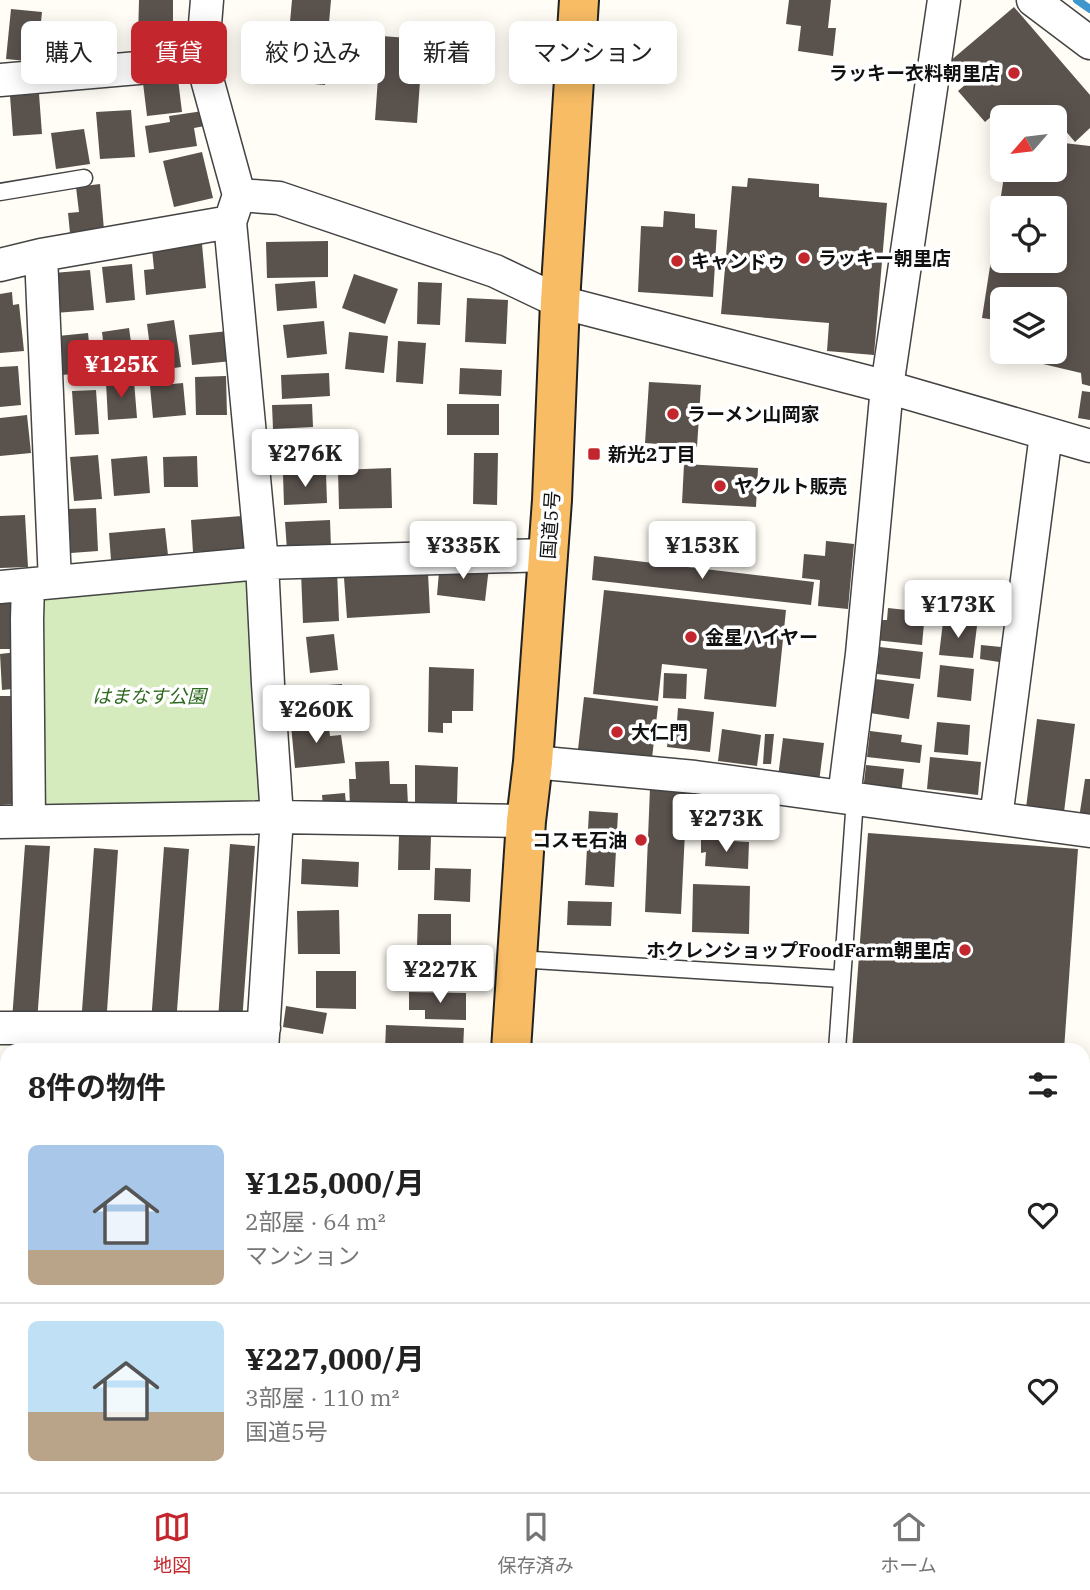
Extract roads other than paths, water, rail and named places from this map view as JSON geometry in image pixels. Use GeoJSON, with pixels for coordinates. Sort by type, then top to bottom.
{"type":"FeatureCollection","features":[{"type":"Feature","properties":{"kind":"highway","name":"国道5号"},"geometry":{"type":"LineString","coordinates":[[511,1043],[552,500],[560,302],[579,0]]}},
{"type":"Feature","properties":{"kind":"street"},"geometry":{"type":"LineString","coordinates":[[205,21],[207,0]]}},
{"type":"Feature","properties":{"kind":"street"},"geometry":{"type":"LineString","coordinates":[[849,798],[887,387],[944,0]]}},
{"type":"Feature","properties":{"kind":"street"},"geometry":{"type":"LineString","coordinates":[[1033,0],[1090,43]]}},
{"type":"Feature","properties":{"kind":"street"},"geometry":{"type":"LineString","coordinates":[[0,80],[131,69]]}},
{"type":"Feature","properties":{"kind":"street"},"geometry":{"type":"LineString","coordinates":[[0,1028],[263,1039],[278,817],[262,563],[234,209],[207,84]]}},
{"type":"Feature","properties":{"kind":"street"},"geometry":{"type":"LineString","coordinates":[[0,265],[279,198],[495,271],[560,302],[887,387],[1090,446]]}},
{"type":"Feature","properties":{"kind":"street"},"geometry":{"type":"LineString","coordinates":[[41,255],[27,632],[14,821],[278,817],[526,821]]}},
{"type":"Feature","properties":{"kind":"street"},"geometry":{"type":"LineString","coordinates":[[996,818],[1046,434]]}},
{"type":"Feature","properties":{"kind":"street"},"geometry":{"type":"LineString","coordinates":[[28,585],[262,563],[548,555]]}},
{"type":"Feature","properties":{"kind":"street"},"geometry":{"type":"LineString","coordinates":[[533,762],[695,777],[1090,831]]}},
{"type":"Feature","properties":{"kind":"lane"},"geometry":{"type":"LineString","coordinates":[[0,192],[84,178]]}},
{"type":"Feature","properties":{"kind":"lane"},"geometry":{"type":"LineString","coordinates":[[837,1043],[849,798]]}},
{"type":"Feature","properties":{"kind":"lane"},"geometry":{"type":"LineString","coordinates":[[517,959],[842,979]]}},
{"type":"Feature","properties":{"kind":"waterway"},"geometry":{"type":"LineString","coordinates":[[1077,0],[1090,9]]}},
{"type":"Feature","properties":{"kind":"place","name":"ラッキー衣料朝里店"},"geometry":{"type":"Point","coordinates":[1014,73]}},
{"type":"Feature","properties":{"kind":"place","name":"ラッキー朝里店"},"geometry":{"type":"Point","coordinates":[804,258]}},
{"type":"Feature","properties":{"kind":"place","name":"キャンドゥ"},"geometry":{"type":"Point","coordinates":[677,261]}},
{"type":"Feature","properties":{"kind":"place","name":"ラーメン山岡家"},"geometry":{"type":"Point","coordinates":[673,414]}},
{"type":"Feature","properties":{"kind":"place","name":"新光2丁目"},"geometry":{"type":"Point","coordinates":[594,454]}},
{"type":"Feature","properties":{"kind":"place","name":"ヤクルト販売"},"geometry":{"type":"Point","coordinates":[720,486]}},
{"type":"Feature","properties":{"kind":"place","name":"金星ハイヤー"},"geometry":{"type":"Point","coordinates":[691,637]}},
{"type":"Feature","properties":{"kind":"place","name":"大仁門"},"geometry":{"type":"Point","coordinates":[617,732]}},
{"type":"Feature","properties":{"kind":"place","name":"コスモ石油"},"geometry":{"type":"Point","coordinates":[641,840]}},
{"type":"Feature","properties":{"kind":"place","name":"ホクレンショップFoodFarm朝里店"},"geometry":{"type":"Point","coordinates":[965,950]}},
{"type":"Feature","properties":{"kind":"park label","name":"はまなす公園"},"geometry":{"type":"Point","coordinates":[149,696]}}]}
